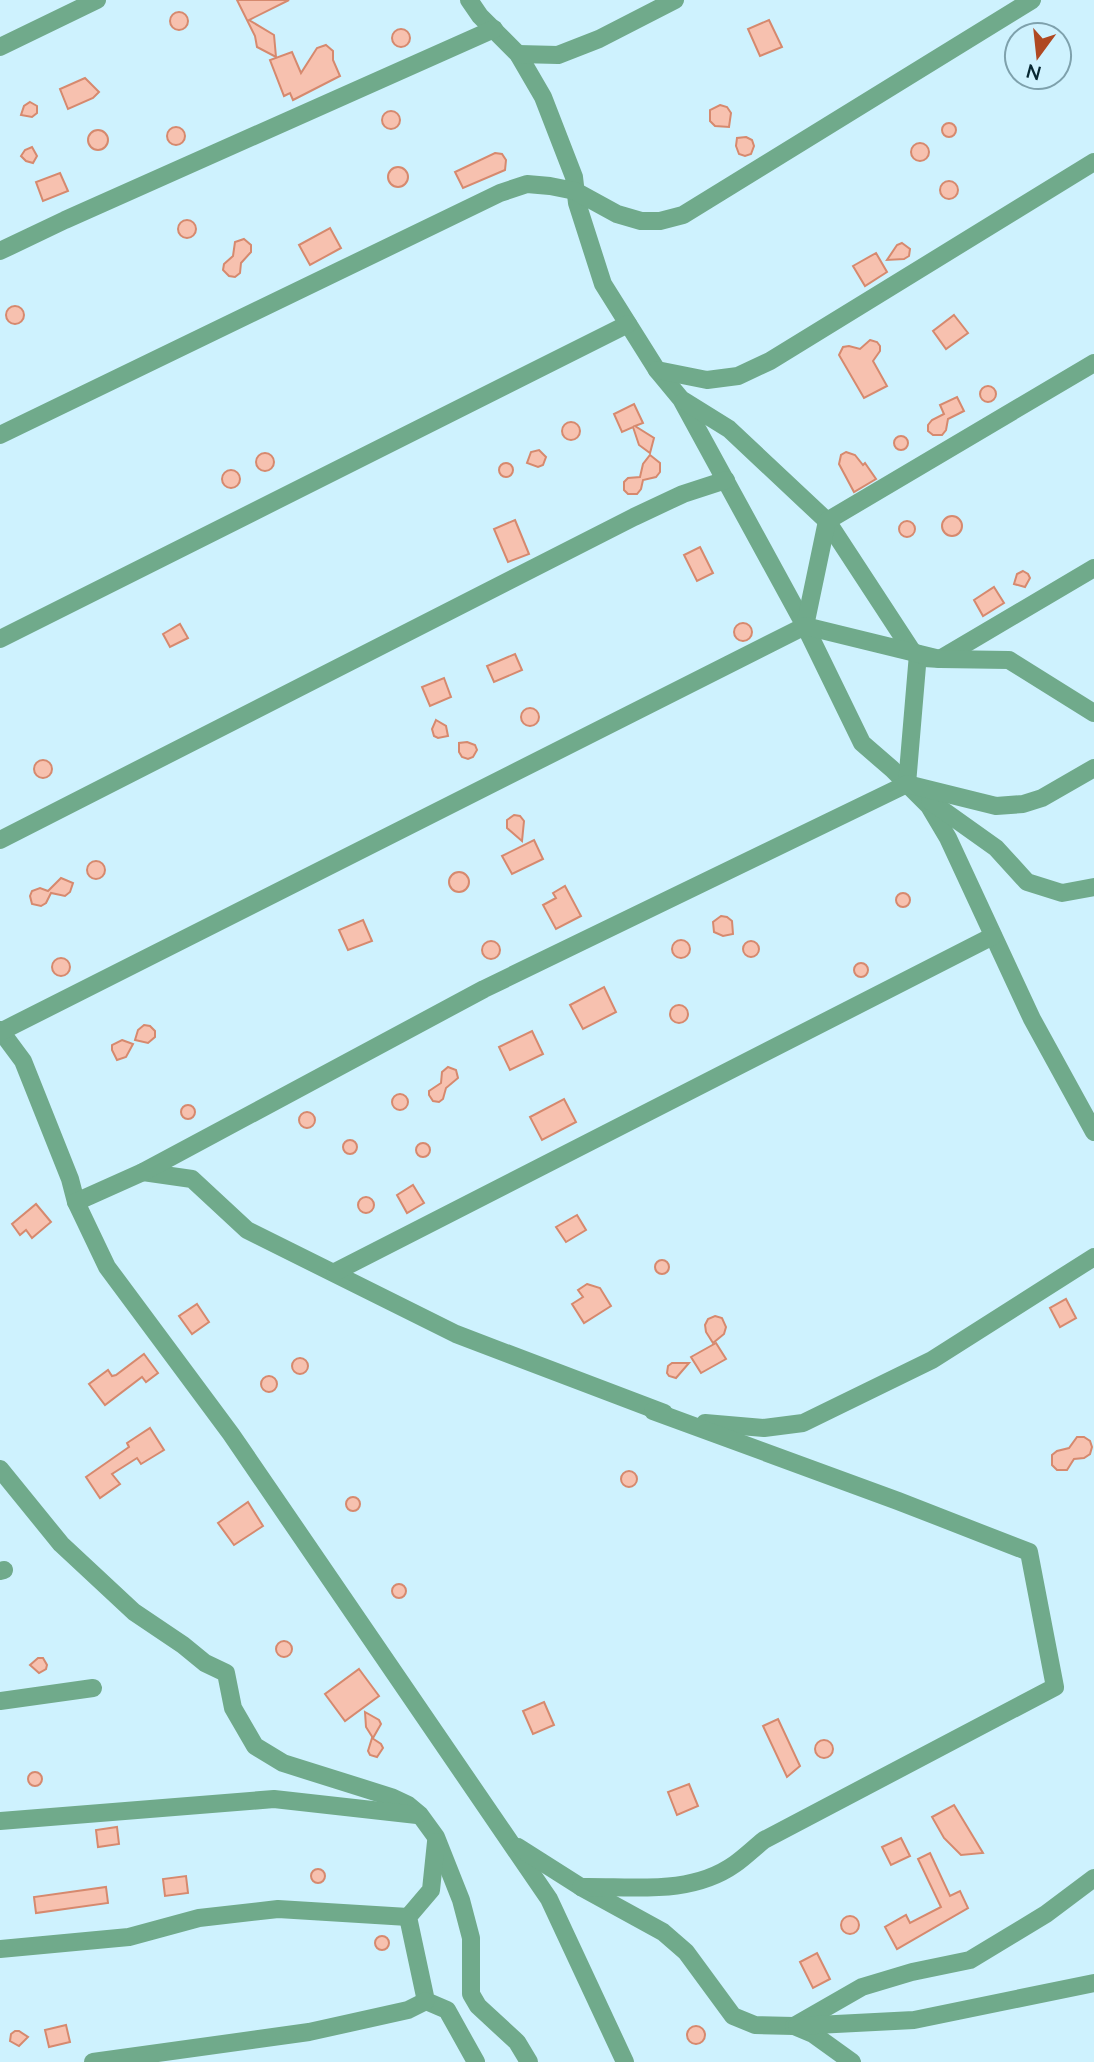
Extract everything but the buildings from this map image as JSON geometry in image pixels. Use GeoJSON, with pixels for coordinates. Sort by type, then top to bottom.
{"type":"FeatureCollection","features":[{"type":"Feature","properties":{"kind":"street"},"geometry":{"type":"LineString","coordinates":[[0,47],[97,0]]}},
{"type":"Feature","properties":{"kind":"street"},"geometry":{"type":"LineString","coordinates":[[469,0],[480,16],[518,54],[543,97],[574,177],[575,191],[603,284],[657,370],[681,399],[805,626],[862,743],[929,806],[948,838],[1032,1019],[1094,1132]]}},
{"type":"Feature","properties":{"kind":"street"},"geometry":{"type":"LineString","coordinates":[[518,54],[558,55],[599,39],[676,0]]}},
{"type":"Feature","properties":{"kind":"street"},"geometry":{"type":"LineString","coordinates":[[0,435],[500,193],[527,184],[575,191],[617,214],[640,222],[660,221],[683,215],[1032,0]]}},
{"type":"Feature","properties":{"kind":"street"},"geometry":{"type":"LineString","coordinates":[[0,251],[494,29]]}},
{"type":"Feature","properties":{"kind":"street"},"geometry":{"type":"LineString","coordinates":[[657,370],[707,380],[738,376],[759,366],[1094,162]]}},
{"type":"Feature","properties":{"kind":"street"},"geometry":{"type":"LineString","coordinates":[[0,639],[628,324]]}},
{"type":"Feature","properties":{"kind":"street"},"geometry":{"type":"LineString","coordinates":[[805,626],[827,521],[1094,363]]}},
{"type":"Feature","properties":{"kind":"street"},"geometry":{"type":"LineString","coordinates":[[681,399],[729,429],[827,521],[912,651],[924,658],[1009,660],[1094,713]]}},
{"type":"Feature","properties":{"kind":"street"},"geometry":{"type":"LineString","coordinates":[[0,840],[634,517],[683,494],[726,480]]}},
{"type":"Feature","properties":{"kind":"street"},"geometry":{"type":"LineString","coordinates":[[940,659],[1094,568]]}},
{"type":"Feature","properties":{"kind":"street"},"geometry":{"type":"LineString","coordinates":[[625,2062],[555,1909],[231,1434],[107,1267],[76,1202],[70,1179],[23,1060],[0,1031],[805,626],[918,654]]}},
{"type":"Feature","properties":{"kind":"street"},"geometry":{"type":"LineString","coordinates":[[907,784],[918,654]]}},
{"type":"Feature","properties":{"kind":"street"},"geometry":{"type":"LineString","coordinates":[[76,1202],[142,1172],[484,989],[907,784],[996,806],[1023,804],[1042,798],[1094,768]]}},
{"type":"Feature","properties":{"kind":"street"},"geometry":{"type":"LineString","coordinates":[[907,784],[996,848],[1027,882],[1062,893],[1094,887]]}},
{"type":"Feature","properties":{"kind":"street"},"geometry":{"type":"LineString","coordinates":[[335,1272],[993,936]]}},
{"type":"Feature","properties":{"kind":"street"},"geometry":{"type":"LineString","coordinates":[[142,1172],[192,1178],[247,1230],[456,1334],[1029,1552],[1055,1687],[764,1840],[733,1866],[693,1884],[630,1889],[581,1887]]}},
{"type":"Feature","properties":{"kind":"street"},"geometry":{"type":"LineString","coordinates":[[653,1411],[708,1423],[764,1429],[803,1423],[932,1360],[1094,1257]]}},
{"type":"Feature","properties":{"kind":"street"},"geometry":{"type":"LineString","coordinates":[[0,1469],[61,1544],[134,1612],[205,1663],[226,1673],[233,1708],[256,1746],[283,1763],[391,1797],[408,1805],[420,1815],[436,1837],[461,1900],[471,1938],[471,1994],[478,2006],[517,2042],[529,2062]]}},
{"type":"Feature","properties":{"kind":"street"},"geometry":{"type":"LineString","coordinates":[[0,1701],[93,1688]]}},
{"type":"Feature","properties":{"kind":"street"},"geometry":{"type":"LineString","coordinates":[[0,1821],[274,1799],[420,1815]]}},
{"type":"Feature","properties":{"kind":"street"},"geometry":{"type":"LineString","coordinates":[[408,1917],[431,1890],[436,1837]]}},
{"type":"Feature","properties":{"kind":"street"},"geometry":{"type":"LineString","coordinates":[[509,1841],[581,1887],[663,1932],[685,1952],[733,2016],[755,2025],[794,2026],[914,2020],[1090,1985]]}},
{"type":"Feature","properties":{"kind":"street"},"geometry":{"type":"LineString","coordinates":[[794,2026],[862,1987],[912,1972],[970,1960],[1046,1914],[1094,1878]]}},
{"type":"Feature","properties":{"kind":"street"},"geometry":{"type":"LineString","coordinates":[[0,1949],[129,1937],[199,1918],[278,1909],[408,1917]]}},
{"type":"Feature","properties":{"kind":"street"},"geometry":{"type":"LineString","coordinates":[[408,1917],[426,2001]]}},
{"type":"Feature","properties":{"kind":"street"},"geometry":{"type":"LineString","coordinates":[[93,2062],[309,2032],[408,2010],[426,2001],[447,2010],[476,2062]]}},
{"type":"Feature","properties":{"kind":"street"},"geometry":{"type":"LineString","coordinates":[[794,2026],[813,2035],[852,2062]]}}]}
